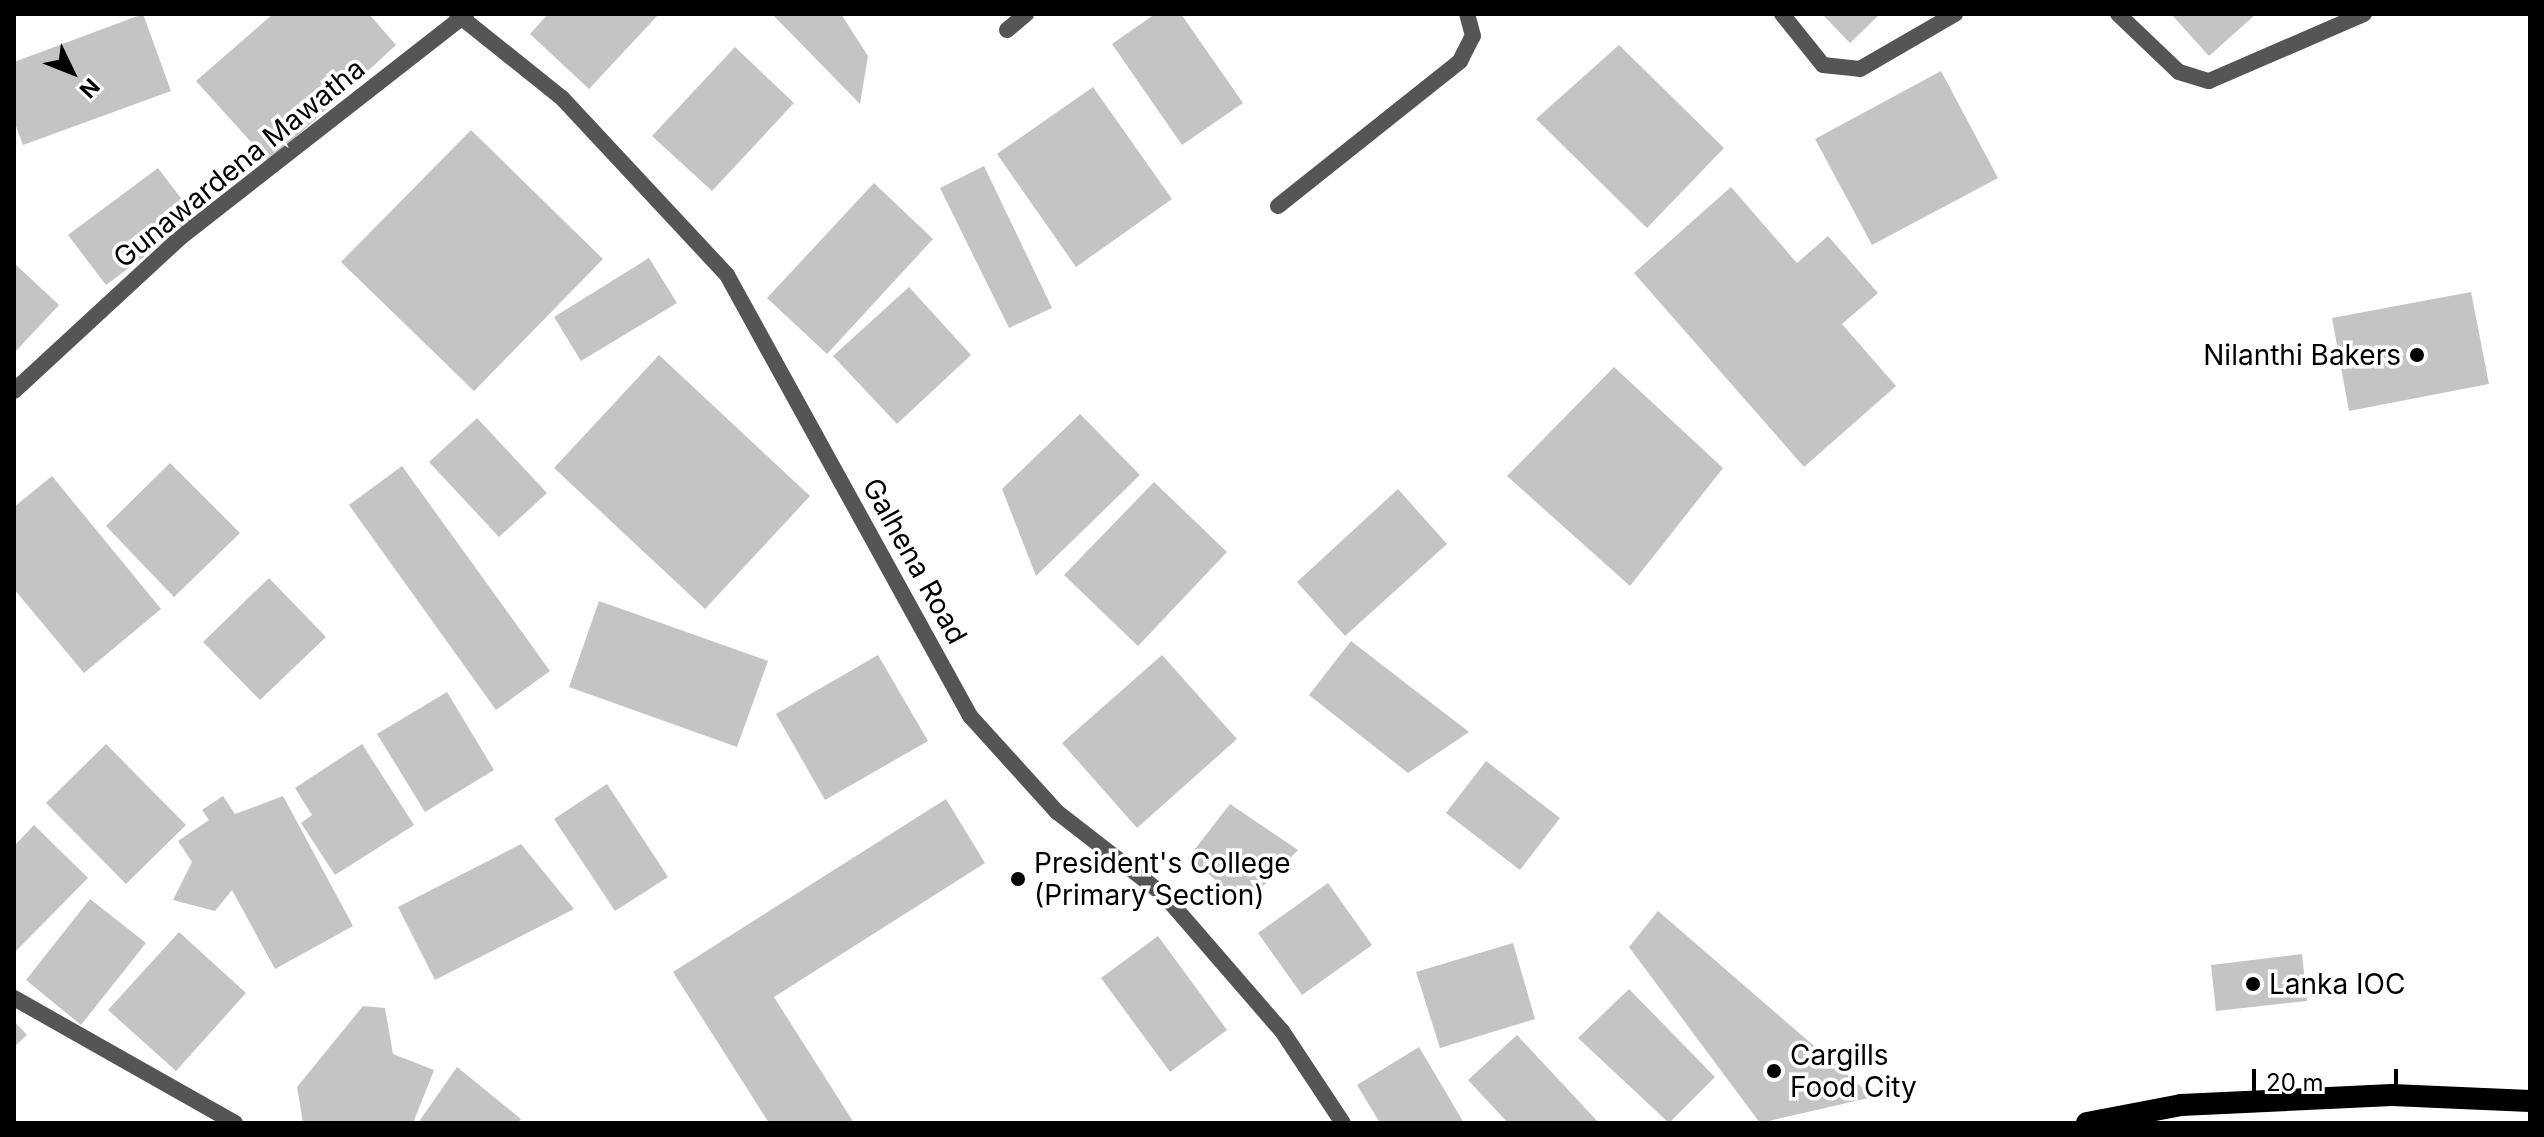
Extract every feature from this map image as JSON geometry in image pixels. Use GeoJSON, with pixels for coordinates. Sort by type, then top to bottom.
{"type":"FeatureCollection","features":[{"type":"Feature","properties":{"kind":"highway"},"geometry":{"type":"LineString","coordinates":[[2087,1123],[2181,1105],[2392,1095],[2530,1101]]}},
{"type":"Feature","properties":{"kind":"street"},"geometry":{"type":"LineString","coordinates":[[1007,30],[1026,14]]}},
{"type":"Feature","properties":{"kind":"street"},"geometry":{"type":"LineString","coordinates":[[1278,206],[1460,61],[1473,36],[1467,14]]}},
{"type":"Feature","properties":{"kind":"street"},"geometry":{"type":"LineString","coordinates":[[1782,14],[1823,65],[1860,69],[1955,14]]}},
{"type":"Feature","properties":{"kind":"street"},"geometry":{"type":"LineString","coordinates":[[2118,14],[2179,72],[2209,81],[2364,14]]}},
{"type":"Feature","properties":{"kind":"street","name":"Gunawardena Mawatha"},"geometry":{"type":"LineString","coordinates":[[14,391],[181,237],[462,15]]}},
{"type":"Feature","properties":{"kind":"street","name":"Galhena Road"},"geometry":{"type":"LineString","coordinates":[[462,15],[562,98],[727,275],[970,716],[1057,812],[1164,895],[1282,1031],[1343,1123]]}},
{"type":"Feature","properties":{"kind":"street"},"geometry":{"type":"LineString","coordinates":[[14,998],[235,1123]]}},
{"type":"Feature","properties":{"kind":"building"},"geometry":{"type":"Polygon","coordinates":[[[143,14],[171,91],[23,145],[14,121],[14,62],[143,14]]]}},
{"type":"Feature","properties":{"kind":"building"},"geometry":{"type":"Polygon","coordinates":[[[273,14],[369,14],[396,45],[269,162],[196,81],[273,14]]]}},
{"type":"Feature","properties":{"kind":"building"},"geometry":{"type":"Polygon","coordinates":[[[548,14],[659,14],[589,89],[530,34],[548,14]]]}},
{"type":"Feature","properties":{"kind":"building"},"geometry":{"type":"Polygon","coordinates":[[[772,14],[841,14],[868,56],[860,104],[772,14]]]}},
{"type":"Feature","properties":{"kind":"building"},"geometry":{"type":"Polygon","coordinates":[[[1155,14],[1181,14],[1243,103],[1182,145],[1112,44],[1155,14]]]}},
{"type":"Feature","properties":{"kind":"building"},"geometry":{"type":"Polygon","coordinates":[[[1822,14],[1880,14],[1850,43],[1822,14]]]}},
{"type":"Feature","properties":{"kind":"building"},"geometry":{"type":"Polygon","coordinates":[[[2171,14],[2256,14],[2209,56],[2171,14]]]}},
{"type":"Feature","properties":{"kind":"building"},"geometry":{"type":"Polygon","coordinates":[[[1619,45],[1724,148],[1647,228],[1536,119],[1619,45]]]}},
{"type":"Feature","properties":{"kind":"building"},"geometry":{"type":"Polygon","coordinates":[[[735,47],[794,103],[712,191],[652,136],[735,47]]]}},
{"type":"Feature","properties":{"kind":"building"},"geometry":{"type":"Polygon","coordinates":[[[1941,71],[1998,178],[1872,245],[1815,139],[1941,71]]]}},
{"type":"Feature","properties":{"kind":"building"},"geometry":{"type":"Polygon","coordinates":[[[1093,87],[1172,199],[1076,267],[997,154],[1093,87]]]}},
{"type":"Feature","properties":{"kind":"building"},"geometry":{"type":"Polygon","coordinates":[[[471,130],[603,259],[474,391],[341,262],[471,130]]]}},
{"type":"Feature","properties":{"kind":"building"},"geometry":{"type":"Polygon","coordinates":[[[984,166],[1052,308],[1009,328],[940,188],[984,166]]]}},
{"type":"Feature","properties":{"kind":"building"},"geometry":{"type":"Polygon","coordinates":[[[158,168],[196,218],[106,285],[68,235],[158,168]]]}},
{"type":"Feature","properties":{"kind":"building"},"geometry":{"type":"Polygon","coordinates":[[[874,183],[933,239],[827,354],[767,298],[874,183]]]}},
{"type":"Feature","properties":{"kind":"building"},"geometry":{"type":"Polygon","coordinates":[[[1731,187],[1797,263],[1828,236],[1878,293],[1842,324],[1896,386],[1804,467],[1634,273],[1731,187]]]}},
{"type":"Feature","properties":{"kind":"building"},"geometry":{"type":"Polygon","coordinates":[[[649,258],[677,303],[581,361],[554,317],[649,258]]]}},
{"type":"Feature","properties":{"kind":"building"},"geometry":{"type":"Polygon","coordinates":[[[14,263],[59,305],[14,353],[14,263]]]}},
{"type":"Feature","properties":{"kind":"building"},"geometry":{"type":"Polygon","coordinates":[[[909,287],[971,355],[897,424],[833,356],[909,287]]]}},
{"type":"Feature","properties":{"kind":"building"},"geometry":{"type":"Polygon","coordinates":[[[2471,292],[2489,384],[2349,411],[2332,318],[2471,292]]]}},
{"type":"Feature","properties":{"kind":"building"},"geometry":{"type":"Polygon","coordinates":[[[659,355],[810,496],[705,609],[554,468],[659,355]]]}},
{"type":"Feature","properties":{"kind":"building"},"geometry":{"type":"Polygon","coordinates":[[[1614,367],[1723,468],[1630,586],[1507,476],[1614,367]]]}},
{"type":"Feature","properties":{"kind":"building"},"geometry":{"type":"Polygon","coordinates":[[[1080,414],[1140,475],[1036,576],[1002,489],[1080,414]]]}},
{"type":"Feature","properties":{"kind":"building"},"geometry":{"type":"Polygon","coordinates":[[[477,418],[547,493],[499,537],[429,462],[477,418]]]}},
{"type":"Feature","properties":{"kind":"building"},"geometry":{"type":"Polygon","coordinates":[[[170,463],[240,533],[174,597],[106,526],[170,463]]]}},
{"type":"Feature","properties":{"kind":"building"},"geometry":{"type":"Polygon","coordinates":[[[402,466],[550,671],[496,710],[349,505],[402,466]]]}},
{"type":"Feature","properties":{"kind":"building"},"geometry":{"type":"Polygon","coordinates":[[[52,476],[161,609],[84,673],[14,589],[14,507],[52,476]]]}},
{"type":"Feature","properties":{"kind":"building"},"geometry":{"type":"Polygon","coordinates":[[[1154,482],[1227,552],[1138,646],[1064,575],[1154,482]]]}},
{"type":"Feature","properties":{"kind":"building"},"geometry":{"type":"Polygon","coordinates":[[[1398,489],[1447,544],[1345,636],[1297,582],[1398,489]]]}},
{"type":"Feature","properties":{"kind":"building"},"geometry":{"type":"Polygon","coordinates":[[[269,578],[326,637],[260,700],[203,642],[269,578]]]}},
{"type":"Feature","properties":{"kind":"building"},"geometry":{"type":"Polygon","coordinates":[[[599,601],[768,661],[737,747],[569,687],[599,601]]]}},
{"type":"Feature","properties":{"kind":"building"},"geometry":{"type":"Polygon","coordinates":[[[1351,641],[1469,732],[1408,773],[1309,695],[1351,641]]]}},
{"type":"Feature","properties":{"kind":"building"},"geometry":{"type":"Polygon","coordinates":[[[878,655],[928,741],[825,800],[776,714],[878,655]]]}},
{"type":"Feature","properties":{"kind":"building"},"geometry":{"type":"Polygon","coordinates":[[[1162,655],[1237,739],[1137,828],[1062,743],[1162,655]]]}},
{"type":"Feature","properties":{"kind":"building"},"geometry":{"type":"Polygon","coordinates":[[[447,692],[494,770],[425,812],[377,734],[447,692]]]}},
{"type":"Feature","properties":{"kind":"building"},"geometry":{"type":"Polygon","coordinates":[[[106,744],[186,825],[126,884],[46,803],[106,744]]]}},
{"type":"Feature","properties":{"kind":"building"},"geometry":{"type":"Polygon","coordinates":[[[362,744],[414,825],[335,875],[301,823],[312,815],[295,788],[362,744]]]}},
{"type":"Feature","properties":{"kind":"building"},"geometry":{"type":"Polygon","coordinates":[[[1486,761],[1560,818],[1520,870],[1446,813],[1486,761]]]}},
{"type":"Feature","properties":{"kind":"building"},"geometry":{"type":"Polygon","coordinates":[[[607,784],[668,877],[615,911],[554,819],[607,784]]]}},
{"type":"Feature","properties":{"kind":"building"},"geometry":{"type":"Polygon","coordinates":[[[223,796],[235,814],[283,796],[353,926],[275,969],[232,890],[215,911],[173,900],[192,862],[178,841],[209,820],[202,810],[223,796]]]}},
{"type":"Feature","properties":{"kind":"building"},"geometry":{"type":"Polygon","coordinates":[[[946,799],[985,863],[774,997],[854,1123],[769,1123],[673,972],[946,799]]]}},
{"type":"Feature","properties":{"kind":"building"},"geometry":{"type":"Polygon","coordinates":[[[1230,804],[1298,850],[1246,904],[1188,858],[1230,804]]]}},
{"type":"Feature","properties":{"kind":"building"},"geometry":{"type":"Polygon","coordinates":[[[34,825],[88,878],[14,953],[14,846],[34,825]]]}},
{"type":"Feature","properties":{"kind":"building"},"geometry":{"type":"Polygon","coordinates":[[[521,844],[574,909],[435,980],[398,907],[521,844]]]}},
{"type":"Feature","properties":{"kind":"building"},"geometry":{"type":"Polygon","coordinates":[[[1328,883],[1372,945],[1302,995],[1258,933],[1328,883]]]}},
{"type":"Feature","properties":{"kind":"building"},"geometry":{"type":"Polygon","coordinates":[[[90,899],[146,943],[81,1025],[26,980],[90,899]]]}},
{"type":"Feature","properties":{"kind":"building"},"geometry":{"type":"Polygon","coordinates":[[[1658,911],[1873,1097],[1760,1123],[1629,947],[1658,911]]]}},
{"type":"Feature","properties":{"kind":"building"},"geometry":{"type":"Polygon","coordinates":[[[179,932],[246,993],[176,1071],[108,1010],[179,932]]]}},
{"type":"Feature","properties":{"kind":"building"},"geometry":{"type":"Polygon","coordinates":[[[1158,936],[1227,1030],[1170,1072],[1101,978],[1158,936]]]}},
{"type":"Feature","properties":{"kind":"building"},"geometry":{"type":"Polygon","coordinates":[[[1513,943],[1535,1019],[1440,1048],[1416,972],[1513,943]]]}},
{"type":"Feature","properties":{"kind":"building"},"geometry":{"type":"Polygon","coordinates":[[[2302,954],[2307,1001],[2216,1011],[2211,965],[2302,954]]]}},
{"type":"Feature","properties":{"kind":"building"},"geometry":{"type":"Polygon","coordinates":[[[1629,989],[1715,1077],[1669,1123],[1578,1038],[1629,989]]]}},
{"type":"Feature","properties":{"kind":"building"},"geometry":{"type":"Polygon","coordinates":[[[363,1006],[385,1008],[393,1054],[434,1070],[413,1123],[303,1123],[297,1087],[363,1006]]]}},
{"type":"Feature","properties":{"kind":"building"},"geometry":{"type":"Polygon","coordinates":[[[14,1021],[27,1035],[14,1047],[14,1021]]]}},
{"type":"Feature","properties":{"kind":"building"},"geometry":{"type":"Polygon","coordinates":[[[1517,1035],[1599,1123],[1508,1123],[1468,1080],[1517,1035]]]}},
{"type":"Feature","properties":{"kind":"building"},"geometry":{"type":"Polygon","coordinates":[[[1419,1047],[1464,1123],[1380,1123],[1357,1085],[1419,1047]]]}},
{"type":"Feature","properties":{"kind":"building"},"geometry":{"type":"Polygon","coordinates":[[[457,1067],[521,1119],[517,1123],[418,1123],[457,1067]]]}},
{"type":"Feature","properties":{"kind":"place","name":"Nilanthi Bakers"},"geometry":{"type":"Point","coordinates":[2417,355]}},
{"type":"Feature","properties":{"kind":"place","name":"President's College (Primary Section)"},"geometry":{"type":"Point","coordinates":[1018,879]}},
{"type":"Feature","properties":{"kind":"place","name":"Lanka IOC"},"geometry":{"type":"Point","coordinates":[2253,984]}},
{"type":"Feature","properties":{"kind":"place","name":"Cargills Food City"},"geometry":{"type":"Point","coordinates":[1774,1071]}}]}
